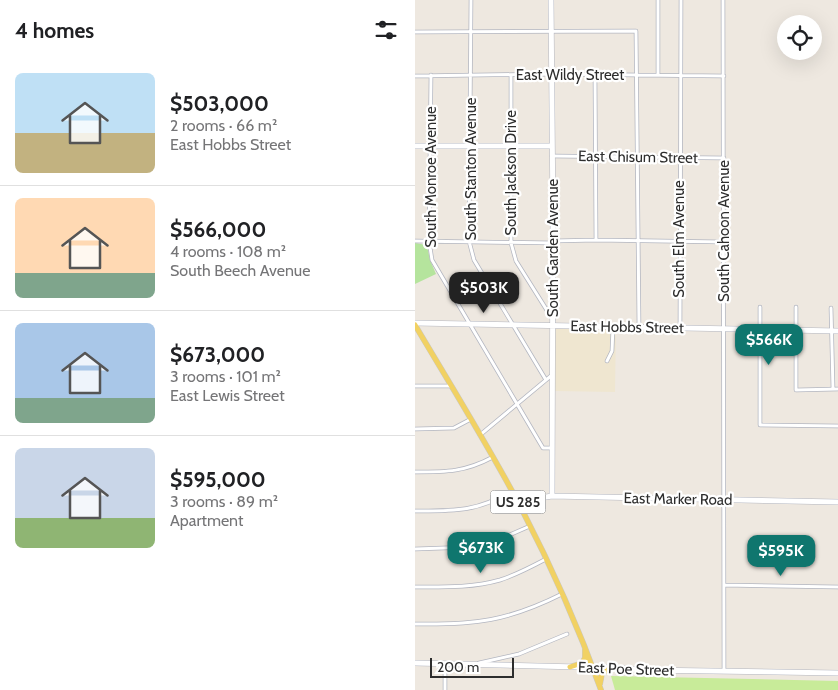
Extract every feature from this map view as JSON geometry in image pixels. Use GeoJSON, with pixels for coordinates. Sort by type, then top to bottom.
{"type":"FeatureCollection","features":[{"type":"Feature","properties":{"kind":"main road","name":"US 285"},"geometry":{"type":"LineString","coordinates":[[415,324],[519,504],[562,594],[600,688]]}},
{"type":"Feature","properties":{"kind":"main road"},"geometry":{"type":"LineString","coordinates":[[570,667],[578,665],[583,661],[585,647]]}},
{"type":"Feature","properties":{"kind":"main road"},"geometry":{"type":"LineString","coordinates":[[600,688],[602,673],[611,668]]}},
{"type":"Feature","properties":{"kind":"street","name":"South Stanton Avenue"},"geometry":{"type":"LineString","coordinates":[[471,0],[469,241],[474,260],[545,379]]}},
{"type":"Feature","properties":{"kind":"street","name":"South Garden Avenue"},"geometry":{"type":"LineString","coordinates":[[551,0],[553,242],[552,496]]}},
{"type":"Feature","properties":{"kind":"street"},"geometry":{"type":"LineString","coordinates":[[658,0],[658,75]]}},
{"type":"Feature","properties":{"kind":"street","name":"South Elm Avenue"},"geometry":{"type":"LineString","coordinates":[[680,328],[681,0]]}},
{"type":"Feature","properties":{"kind":"street","name":"South Cahoon Avenue"},"geometry":{"type":"LineString","coordinates":[[723,0],[724,672]]}},
{"type":"Feature","properties":{"kind":"street"},"geometry":{"type":"LineString","coordinates":[[415,32],[637,31],[639,327]]}},
{"type":"Feature","properties":{"kind":"street"},"geometry":{"type":"LineString","coordinates":[[595,74],[596,240]]}},
{"type":"Feature","properties":{"kind":"street","name":"East Wildy Street"},"geometry":{"type":"LineString","coordinates":[[415,76],[638,74],[724,76]]}},
{"type":"Feature","properties":{"kind":"street","name":"South Monroe Avenue"},"geometry":{"type":"LineString","coordinates":[[431,75],[429,241],[434,265],[543,448],[553,448]]}},
{"type":"Feature","properties":{"kind":"street","name":"South Jackson Drive"},"geometry":{"type":"LineString","coordinates":[[511,75],[511,243],[516,261],[553,323]]}},
{"type":"Feature","properties":{"kind":"street"},"geometry":{"type":"LineString","coordinates":[[415,146],[552,146]]}},
{"type":"Feature","properties":{"kind":"street","name":"East Chisum Street"},"geometry":{"type":"LineString","coordinates":[[552,156],[724,158]]}},
{"type":"Feature","properties":{"kind":"street"},"geometry":{"type":"LineString","coordinates":[[415,241],[511,243],[596,240],[724,242]]}},
{"type":"Feature","properties":{"kind":"street"},"geometry":{"type":"LineString","coordinates":[[760,307],[760,425],[838,426]]}},
{"type":"Feature","properties":{"kind":"street"},"geometry":{"type":"LineString","coordinates":[[796,307],[796,390],[838,389]]}},
{"type":"Feature","properties":{"kind":"street"},"geometry":{"type":"LineString","coordinates":[[831,308],[835,331],[833,389]]}},
{"type":"Feature","properties":{"kind":"street","name":"East Hobbs Street"},"geometry":{"type":"LineString","coordinates":[[415,324],[513,325],[553,323],[613,327],[835,331]]}},
{"type":"Feature","properties":{"kind":"street"},"geometry":{"type":"LineString","coordinates":[[607,361],[612,351],[613,327]]}},
{"type":"Feature","properties":{"kind":"street"},"geometry":{"type":"LineString","coordinates":[[480,435],[545,379],[553,375]]}},
{"type":"Feature","properties":{"kind":"street"},"geometry":{"type":"LineString","coordinates":[[415,386],[451,386]]}},
{"type":"Feature","properties":{"kind":"street"},"geometry":{"type":"LineString","coordinates":[[415,429],[455,428],[471,419]]}},
{"type":"Feature","properties":{"kind":"street"},"geometry":{"type":"LineString","coordinates":[[415,472],[460,470],[473,467],[493,457]]}},
{"type":"Feature","properties":{"kind":"street"},"geometry":{"type":"LineString","coordinates":[[415,511],[472,509],[492,502],[512,491]]}},
{"type":"Feature","properties":{"kind":"street","name":"East Marker Road"},"geometry":{"type":"LineString","coordinates":[[519,504],[552,496],[838,502]]}},
{"type":"Feature","properties":{"kind":"street"},"geometry":{"type":"LineString","coordinates":[[415,549],[472,547],[498,540],[530,526]]}},
{"type":"Feature","properties":{"kind":"street"},"geometry":{"type":"LineString","coordinates":[[415,587],[468,586],[491,582],[515,574],[546,559]]}},
{"type":"Feature","properties":{"kind":"street"},"geometry":{"type":"LineString","coordinates":[[724,585],[838,587]]}},
{"type":"Feature","properties":{"kind":"street"},"geometry":{"type":"LineString","coordinates":[[415,624],[466,624],[496,619],[532,608],[562,594]]}},
{"type":"Feature","properties":{"kind":"street"},"geometry":{"type":"LineString","coordinates":[[471,665],[519,654],[567,634]]}},
{"type":"Feature","properties":{"kind":"street","name":"East Poe Street"},"geometry":{"type":"LineString","coordinates":[[415,663],[724,672],[838,673]]}},
{"type":"Feature","properties":{"kind":"street"},"geometry":{"type":"LineString","coordinates":[[445,664],[445,690]]}},
{"type":"Feature","properties":{"kind":"shaded area"},"geometry":{"type":"Polygon","coordinates":[[[555,329],[616,329],[615,392],[554,391],[555,329]]]}},
{"type":"Feature","properties":{"kind":"green space"},"geometry":{"type":"Polygon","coordinates":[[[415,243],[427,245],[430,260],[436,274],[415,284],[415,243]]]}},
{"type":"Feature","properties":{"kind":"green space"},"geometry":{"type":"Polygon","coordinates":[[[611,676],[838,681],[838,690],[615,690],[611,676]]]}}]}
